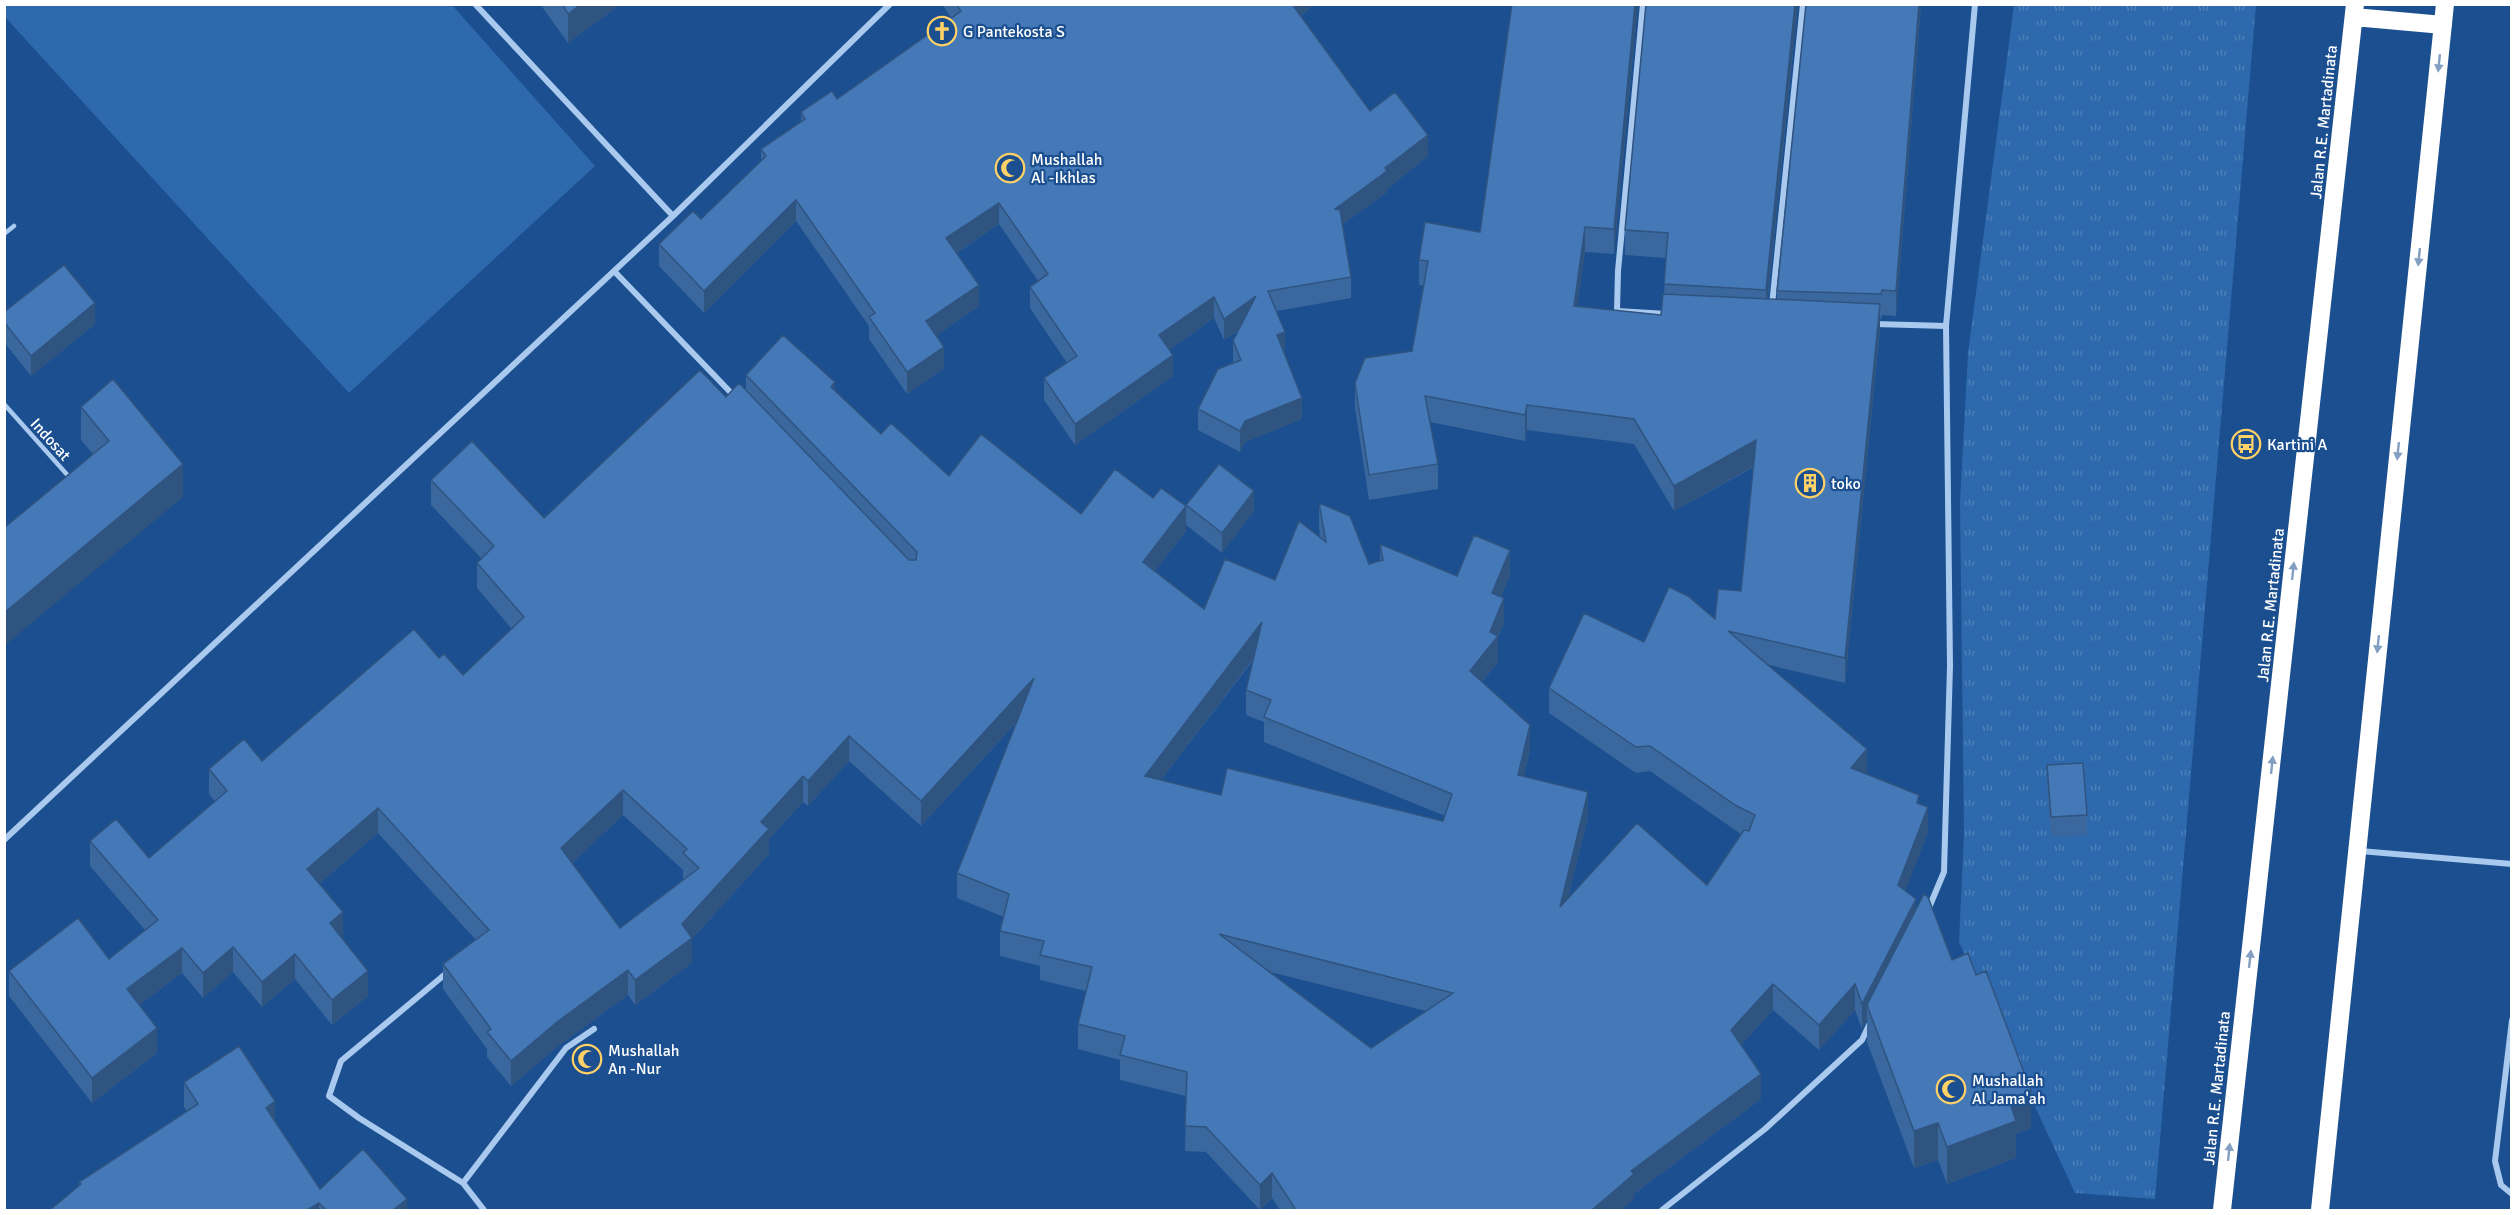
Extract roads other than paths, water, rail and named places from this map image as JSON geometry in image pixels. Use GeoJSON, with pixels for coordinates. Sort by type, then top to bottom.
{"type":"FeatureCollection","features":[{"type":"Feature","properties":{"kind":"highway"},"geometry":{"type":"LineString","coordinates":[[2320,1210],[2445,4]]}},
{"type":"Feature","properties":{"kind":"highway"},"geometry":{"type":"LineString","coordinates":[[2355,11],[2443,25]]}},
{"type":"Feature","properties":{"kind":"highway","name":"Jalan R.E. Martadinata"},"geometry":{"type":"LineString","coordinates":[[2222,1210],[2355,11]]}},
{"type":"Feature","properties":{"kind":"street"},"geometry":{"type":"LineString","coordinates":[[475,4],[672,216]]}},
{"type":"Feature","properties":{"kind":"street"},"geometry":{"type":"LineString","coordinates":[[4,840],[614,271],[890,4]]}},
{"type":"Feature","properties":{"kind":"street"},"geometry":{"type":"LineString","coordinates":[[1643,4],[1618,271],[1617,311],[1676,315]]}},
{"type":"Feature","properties":{"kind":"street"},"geometry":{"type":"LineString","coordinates":[[1772,309],[1803,4]]}},
{"type":"Feature","properties":{"kind":"street"},"geometry":{"type":"LineString","coordinates":[[1923,920],[1944,872],[1950,666],[1946,326],[1975,4]]}},
{"type":"Feature","properties":{"kind":"street"},"geometry":{"type":"LineString","coordinates":[[614,271],[738,400]]}},
{"type":"Feature","properties":{"kind":"street"},"geometry":{"type":"LineString","coordinates":[[1864,324],[1946,326]]}},
{"type":"Feature","properties":{"kind":"street"},"geometry":{"type":"LineString","coordinates":[[2356,850],[2511,864]]}},
{"type":"Feature","properties":{"kind":"street"},"geometry":{"type":"LineString","coordinates":[[456,965],[341,1061],[329,1096],[359,1118],[463,1183],[484,1210]]}},
{"type":"Feature","properties":{"kind":"street"},"geometry":{"type":"LineString","coordinates":[[1662,1210],[1764,1129],[1862,1040],[1872,1020]]}},
{"type":"Feature","properties":{"kind":"street"},"geometry":{"type":"LineString","coordinates":[[2511,1020],[2495,1161],[2501,1185],[2511,1194]]}},
{"type":"Feature","properties":{"kind":"street"},"geometry":{"type":"LineString","coordinates":[[463,1183],[566,1048],[594,1029]]}},
{"type":"Feature","properties":{"kind":"lane"},"geometry":{"type":"LineString","coordinates":[[4,234],[14,226]]}},
{"type":"Feature","properties":{"kind":"lane","name":"Indosat"},"geometry":{"type":"LineString","coordinates":[[4,404],[71,479],[63,486]]}},
{"type":"Feature","properties":{"kind":"place","name":"G Pantekosta S"},"geometry":{"type":"Point","coordinates":[942,31]}},
{"type":"Feature","properties":{"kind":"place","name":"Mushallah Al -Ikhlas"},"geometry":{"type":"Point","coordinates":[1010,168]}},
{"type":"Feature","properties":{"kind":"place","name":"Kartini A"},"geometry":{"type":"Point","coordinates":[2246,444]}},
{"type":"Feature","properties":{"kind":"place","name":"toko"},"geometry":{"type":"Point","coordinates":[1810,483]}},
{"type":"Feature","properties":{"kind":"place","name":"Mushallah An -Nur"},"geometry":{"type":"Point","coordinates":[587,1059]}},
{"type":"Feature","properties":{"kind":"place","name":"Mushallah Al Jama'ah"},"geometry":{"type":"Point","coordinates":[1951,1089]}}]}
